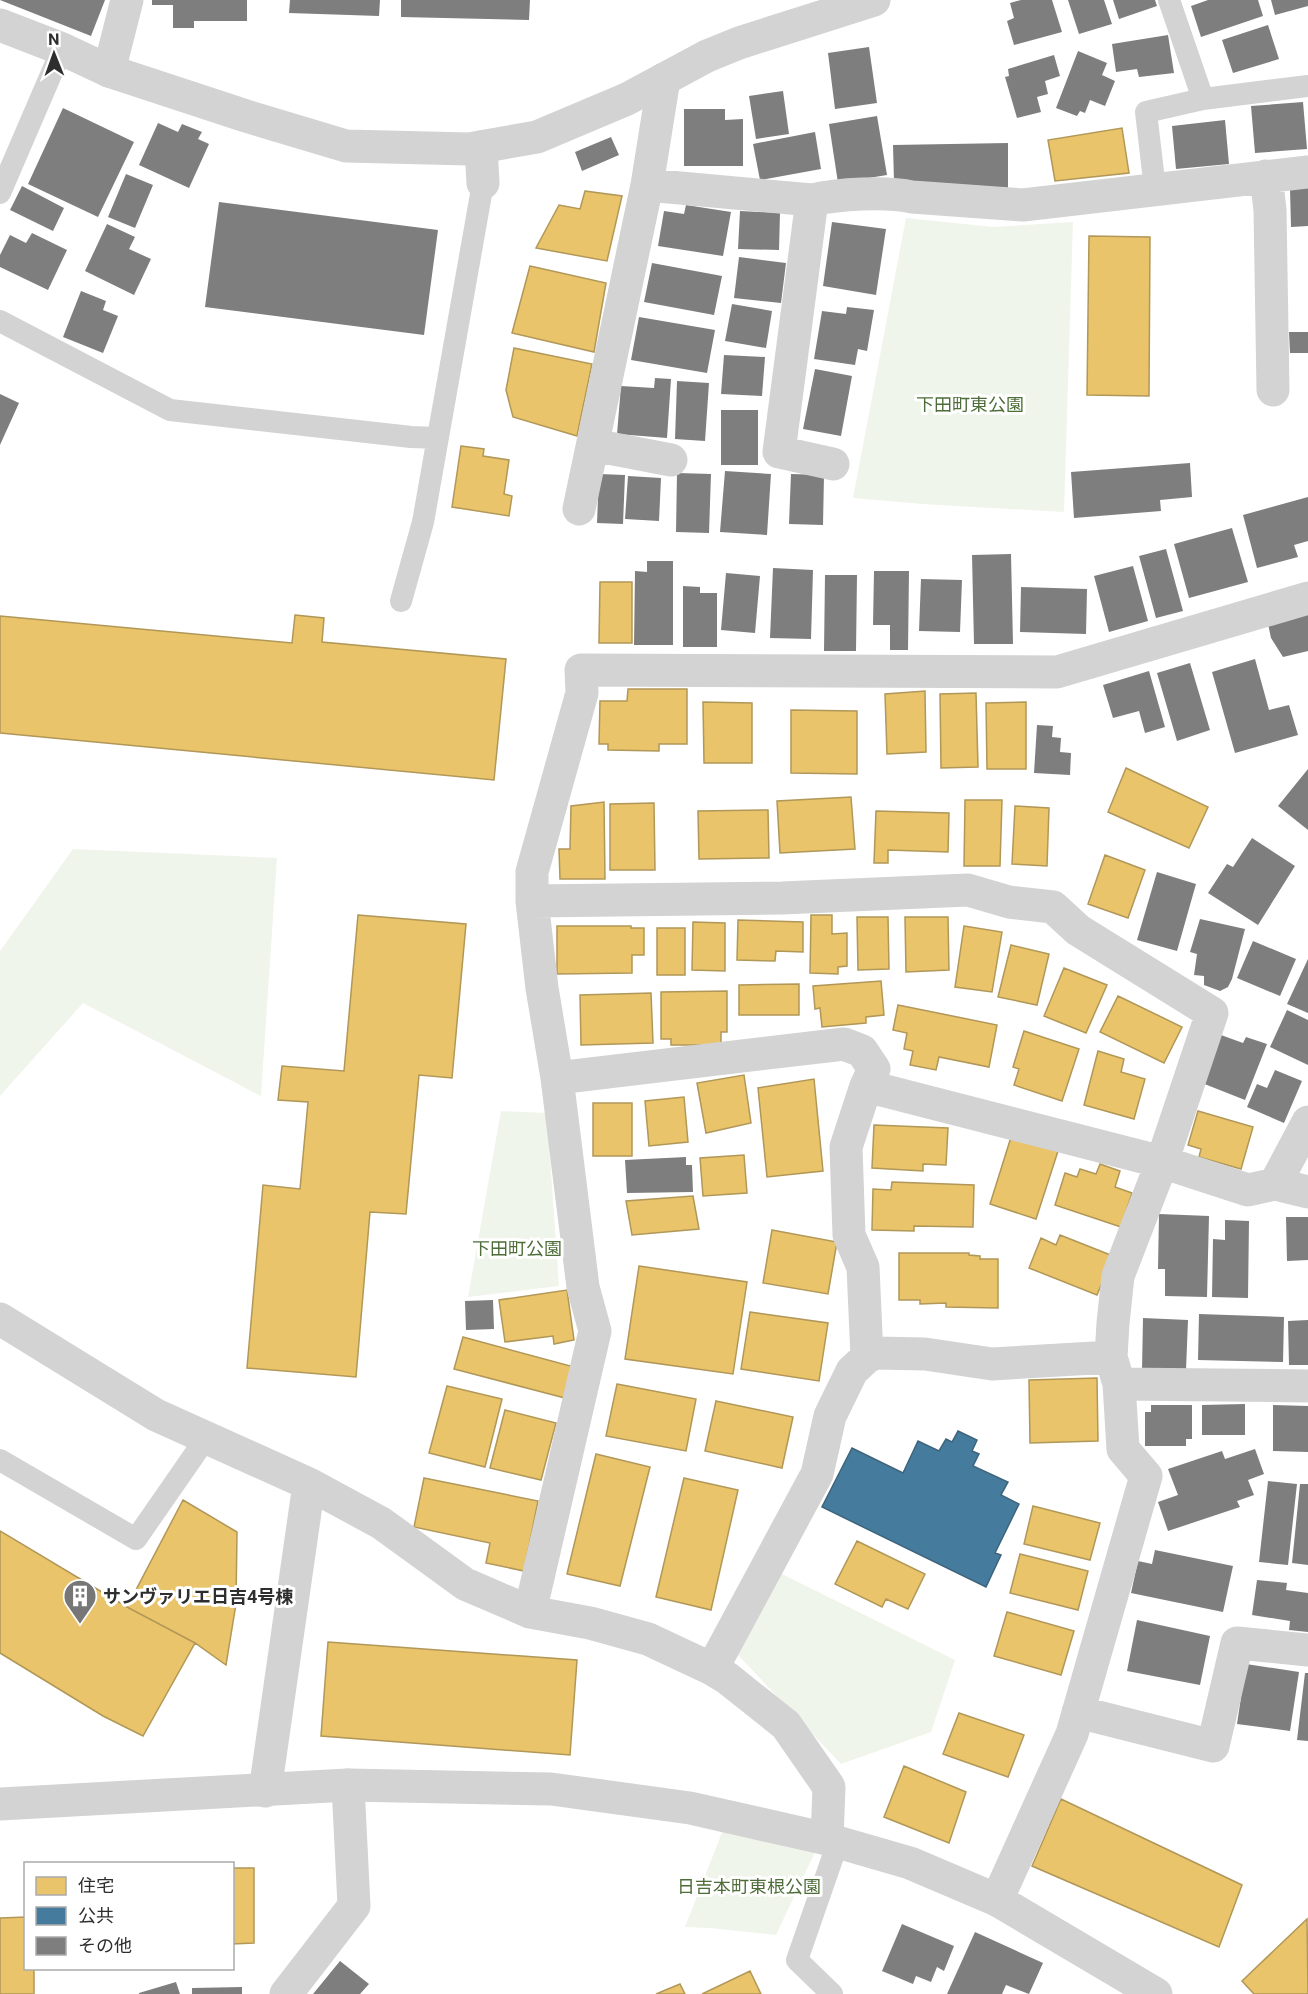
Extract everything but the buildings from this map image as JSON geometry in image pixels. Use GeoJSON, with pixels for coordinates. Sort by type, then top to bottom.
{"type":"FeatureCollection","features":[{"type":"Feature","properties":{"kind":"street"},"geometry":{"type":"LineString","coordinates":[[109,71],[127,0]]}},
{"type":"Feature","properties":{"kind":"street"},"geometry":{"type":"LineString","coordinates":[[2,30],[62,49],[109,71],[346,146],[469,149],[537,137],[627,99],[707,56],[739,43],[874,0]]}},
{"type":"Feature","properties":{"kind":"street"},"geometry":{"type":"LineString","coordinates":[[579,509],[647,185],[664,79]]}},
{"type":"Feature","properties":{"kind":"street"},"geometry":{"type":"LineString","coordinates":[[481,147],[483,183]]}},
{"type":"Feature","properties":{"kind":"street"},"geometry":{"type":"LineString","coordinates":[[647,185],[812,200],[825,197],[897,194],[1023,205],[1308,172]]}},
{"type":"Feature","properties":{"kind":"street"},"geometry":{"type":"LineString","coordinates":[[1266,176],[1270,210],[1273,390]]}},
{"type":"Feature","properties":{"kind":"street"},"geometry":{"type":"LineString","coordinates":[[812,200],[779,452],[833,464]]}},
{"type":"Feature","properties":{"kind":"street"},"geometry":{"type":"LineString","coordinates":[[592,445],[670,460]]}},
{"type":"Feature","properties":{"kind":"street"},"geometry":{"type":"LineString","coordinates":[[530,1612],[595,1331],[583,1287],[532,901],[532,872],[582,693],[581,670],[1057,672],[1308,598]]}},
{"type":"Feature","properties":{"kind":"street"},"geometry":{"type":"LineString","coordinates":[[532,901],[782,898],[968,890],[1009,902],[1053,907],[1078,930],[1212,1013],[1162,1162],[1118,1276],[1115,1371],[1123,1449],[1146,1476],[1072,1734],[997,1900]]}},
{"type":"Feature","properties":{"kind":"street"},"geometry":{"type":"LineString","coordinates":[[557,1078],[844,1044],[862,1051],[874,1069],[846,1147],[849,1235],[863,1267],[867,1358]]}},
{"type":"Feature","properties":{"kind":"street"},"geometry":{"type":"LineString","coordinates":[[866,1086],[1162,1162],[1248,1191],[1275,1184],[1308,1192]]}},
{"type":"Feature","properties":{"kind":"street"},"geometry":{"type":"LineString","coordinates":[[1275,1184],[1308,1122]]}},
{"type":"Feature","properties":{"kind":"street"},"geometry":{"type":"LineString","coordinates":[[0,1319],[156,1415],[309,1484],[381,1523],[465,1584],[530,1612],[590,1623],[648,1639],[727,1678],[786,1725],[829,1787],[832,1841]]}},
{"type":"Feature","properties":{"kind":"street"},"geometry":{"type":"LineString","coordinates":[[712,1669],[817,1474],[830,1416],[852,1371],[876,1353],[925,1354],[992,1364],[1308,1386]]}},
{"type":"Feature","properties":{"kind":"street"},"geometry":{"type":"LineString","coordinates":[[265,1791],[309,1484]]}},
{"type":"Feature","properties":{"kind":"street"},"geometry":{"type":"LineString","coordinates":[[1078,1712],[1214,1746],[1237,1643],[1308,1650]]}},
{"type":"Feature","properties":{"kind":"street"},"geometry":{"type":"LineString","coordinates":[[286,1994],[354,1906],[348,1785]]}},
{"type":"Feature","properties":{"kind":"street"},"geometry":{"type":"LineString","coordinates":[[0,1804],[348,1785],[551,1790],[690,1808],[832,1841],[910,1863],[997,1900],[1156,1994]]}},
{"type":"Feature","properties":{"kind":"lane"},"geometry":{"type":"LineString","coordinates":[[1169,0],[1203,99]]}},
{"type":"Feature","properties":{"kind":"lane"},"geometry":{"type":"LineString","coordinates":[[0,194],[62,49]]}},
{"type":"Feature","properties":{"kind":"lane"},"geometry":{"type":"LineString","coordinates":[[1155,189],[1146,112],[1203,99],[1308,86]]}},
{"type":"Feature","properties":{"kind":"lane"},"geometry":{"type":"LineString","coordinates":[[400,601],[423,522],[483,183]]}},
{"type":"Feature","properties":{"kind":"lane"},"geometry":{"type":"LineString","coordinates":[[0,321],[170,410],[437,438]]}},
{"type":"Feature","properties":{"kind":"lane"},"geometry":{"type":"LineString","coordinates":[[0,1460],[136,1539],[206,1438]]}},
{"type":"Feature","properties":{"kind":"lane"},"geometry":{"type":"LineString","coordinates":[[832,1841],[797,1960],[832,1994]]}},
{"type":"Feature","properties":{"kind":"green space","name":"下田町東公園"},"geometry":{"type":"Polygon","coordinates":[[[906,218],[993,227],[1073,222],[1064,512],[853,498],[906,218]]]}},
{"type":"Feature","properties":{"kind":"green space"},"geometry":{"type":"Polygon","coordinates":[[[73,849],[277,858],[261,1096],[83,1003],[0,1096],[0,951],[73,849]]]}},
{"type":"Feature","properties":{"kind":"green space","name":"下田町公園"},"geometry":{"type":"Polygon","coordinates":[[[501,1111],[547,1113],[559,1286],[468,1297],[501,1111]]]}},
{"type":"Feature","properties":{"kind":"green space"},"geometry":{"type":"Polygon","coordinates":[[[782,1574],[955,1660],[931,1732],[841,1764],[736,1653],[782,1574]]]}},
{"type":"Feature","properties":{"kind":"green space","name":"日吉本町東根公園"},"geometry":{"type":"Polygon","coordinates":[[[723,1830],[815,1852],[776,1935],[685,1927],[723,1830]]]}},
{"type":"Feature","properties":{"kind":"place","name":"サンヴァリエ日吉4号棟"},"geometry":{"type":"Point","coordinates":[80,1625]}}]}
